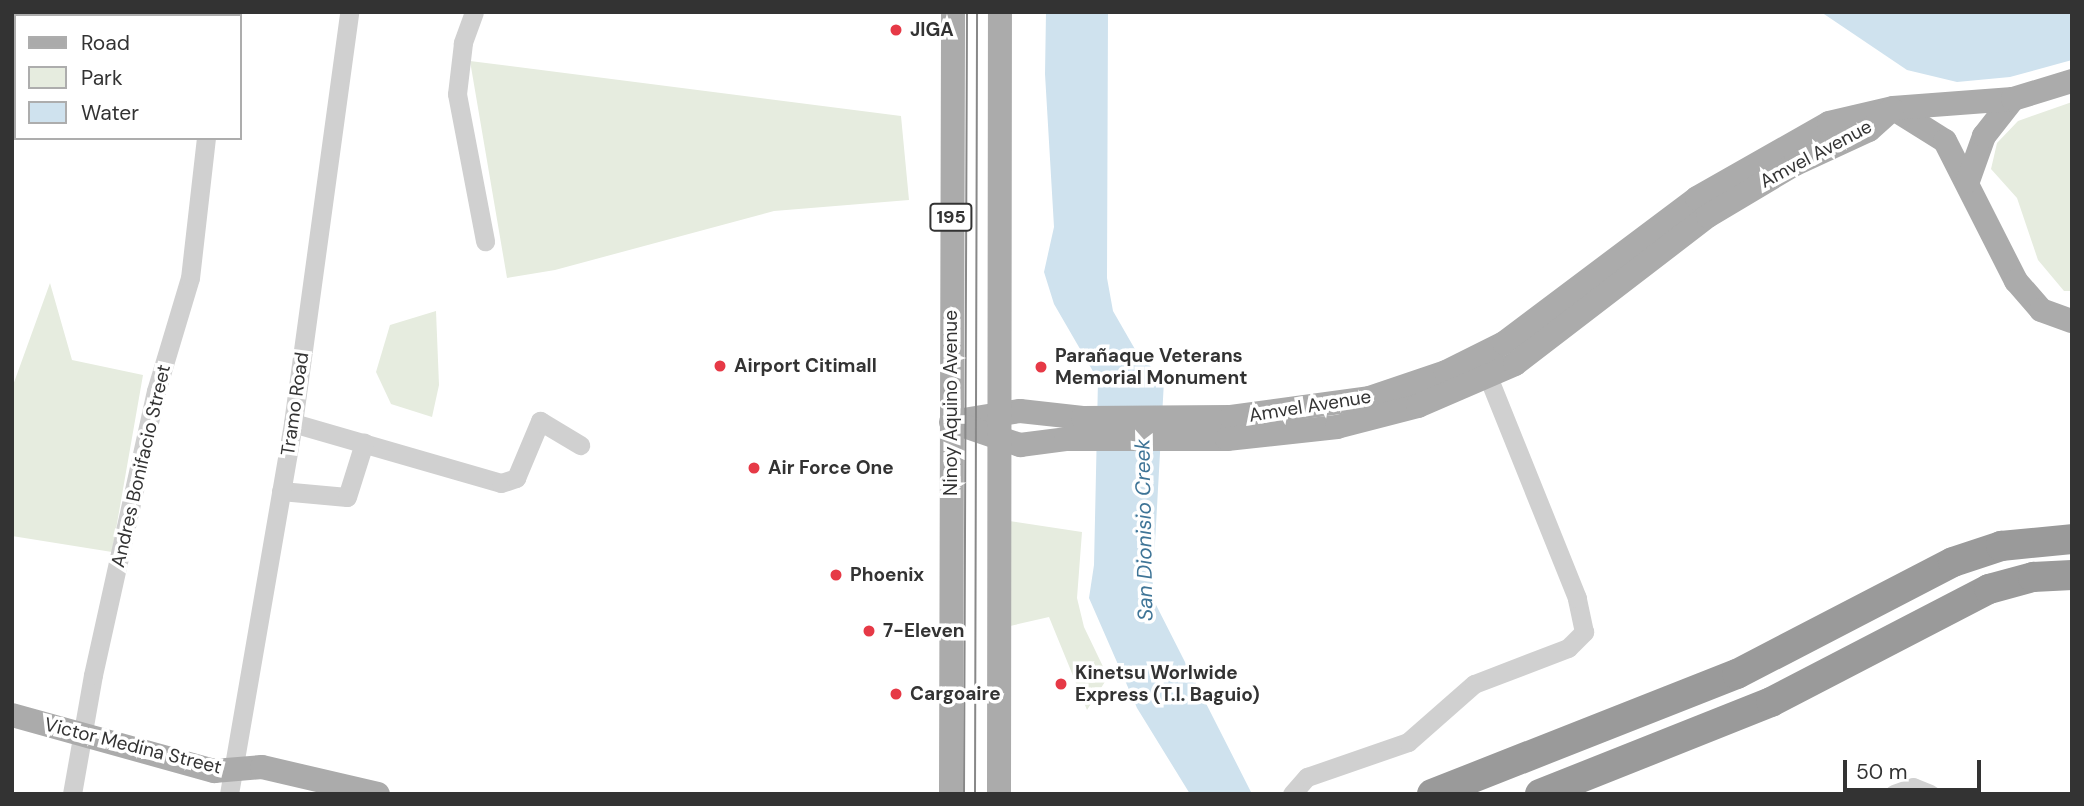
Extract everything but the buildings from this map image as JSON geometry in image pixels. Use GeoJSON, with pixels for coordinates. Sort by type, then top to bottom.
{"type":"FeatureCollection","features":[{"type":"Feature","properties":{"kind":"highway"},"geometry":{"type":"LineString","coordinates":[[1432,794],[1748,669],[1953,562],[2001,546],[2072,539]]}},
{"type":"Feature","properties":{"kind":"highway"},"geometry":{"type":"LineString","coordinates":[[1539,794],[1783,697],[1989,589],[2033,577],[2072,575]]}},
{"type":"Feature","properties":{"kind":"main road","name":"Ninoy Aquino Avenue"},"geometry":{"type":"LineString","coordinates":[[951,794],[953,12]]}},
{"type":"Feature","properties":{"kind":"main road","name":"195"},"geometry":{"type":"LineString","coordinates":[[999,794],[1000,12]]}},
{"type":"Feature","properties":{"kind":"main road"},"geometry":{"type":"LineString","coordinates":[[1893,108],[2013,99],[2072,81]]}},
{"type":"Feature","properties":{"kind":"main road"},"geometry":{"type":"LineString","coordinates":[[1968,181],[1981,142],[2013,99]]}},
{"type":"Feature","properties":{"kind":"main road","name":"Amvel Avenue"},"geometry":{"type":"LineString","coordinates":[[1000,426],[1020,411],[1074,428],[1338,428],[1418,406],[1484,368],[1546,342],[1708,216],[1812,155],[1869,130],[1893,108]]}},
{"type":"Feature","properties":{"kind":"main road"},"geometry":{"type":"LineString","coordinates":[[1893,108],[1945,141],[1968,181],[2002,256],[2025,293],[2041,310],[2072,321]]}},
{"type":"Feature","properties":{"kind":"main road","name":"Amvel Avenue"},"geometry":{"type":"LineString","coordinates":[[951,422],[1000,426],[1020,445],[1074,428]]}},
{"type":"Feature","properties":{"kind":"main road","name":"Victor Medina Street"},"geometry":{"type":"LineString","coordinates":[[12,715],[214,771],[231,782],[262,767],[378,794]]}},
{"type":"Feature","properties":{"kind":"street","name":"Tramo Road"},"geometry":{"type":"LineString","coordinates":[[231,782],[293,423],[349,12]]}},
{"type":"Feature","properties":{"kind":"street"},"geometry":{"type":"LineString","coordinates":[[474,12],[463,43],[457,94],[485,241]]}},
{"type":"Feature","properties":{"kind":"street","name":"Andres Bonifacio Street"},"geometry":{"type":"LineString","coordinates":[[72,794],[81,733],[156,391],[190,278],[206,140]]}},
{"type":"Feature","properties":{"kind":"street"},"geometry":{"type":"LineString","coordinates":[[1292,794],[1307,777],[1408,742],[1474,684],[1568,648],[1584,632],[1577,598],[1484,368]]}},
{"type":"Feature","properties":{"kind":"street"},"geometry":{"type":"LineString","coordinates":[[293,423],[501,483],[516,478],[540,421],[580,445]]}},
{"type":"Feature","properties":{"kind":"street"},"geometry":{"type":"LineString","coordinates":[[281,491],[347,498],[364,443]]}},
{"type":"Feature","properties":{"kind":"street"},"geometry":{"type":"LineString","coordinates":[[1894,794],[1913,787],[1930,794]]}},
{"type":"Feature","properties":{"kind":"green space"},"geometry":{"type":"Polygon","coordinates":[[[470,61],[901,116],[909,200],[774,211],[555,270],[507,278],[470,61]]]}},
{"type":"Feature","properties":{"kind":"green space"},"geometry":{"type":"Polygon","coordinates":[[[2072,102],[2072,291],[2064,291],[2038,260],[2017,198],[1991,169],[1997,143],[2018,121],[2072,102]]]}},
{"type":"Feature","properties":{"kind":"green space"},"geometry":{"type":"Polygon","coordinates":[[[50,283],[72,360],[143,375],[112,552],[12,536],[12,388],[50,283]]]}},
{"type":"Feature","properties":{"kind":"green space"},"geometry":{"type":"Polygon","coordinates":[[[436,311],[439,385],[432,417],[391,404],[376,372],[390,325],[436,311]]]}},
{"type":"Feature","properties":{"kind":"green space"},"geometry":{"type":"Polygon","coordinates":[[[1009,521],[1082,532],[1077,598],[1084,627],[1108,677],[1087,710],[1049,617],[1010,626],[1009,521]]]}},
{"type":"Feature","properties":{"kind":"water","name":"San Dionisio Creek"},"geometry":{"type":"Polygon","coordinates":[[[1046,12],[1108,12],[1107,278],[1113,311],[1136,351],[1164,381],[1152,597],[1252,794],[1190,794],[1137,708],[1089,598],[1094,565],[1098,380],[1054,304],[1044,272],[1054,227],[1045,74],[1046,12]]]}},
{"type":"Feature","properties":{"kind":"water"},"geometry":{"type":"Polygon","coordinates":[[[1821,12],[2072,12],[2072,60],[2010,77],[1957,82],[1907,70],[1821,12]]]}},
{"type":"Feature","properties":{"kind":"tram line"},"geometry":{"type":"LineString","coordinates":[[964,794],[967,12]]}},
{"type":"Feature","properties":{"kind":"tram line"},"geometry":{"type":"LineString","coordinates":[[975,794],[977,12]]}},
{"type":"Feature","properties":{"kind":"place","name":"JIGA"},"geometry":{"type":"Point","coordinates":[896,30]}},
{"type":"Feature","properties":{"kind":"place","name":"Airport Citimall"},"geometry":{"type":"Point","coordinates":[720,366]}},
{"type":"Feature","properties":{"kind":"place","name":"Parañaque Veterans Memorial Monument"},"geometry":{"type":"Point","coordinates":[1041,367]}},
{"type":"Feature","properties":{"kind":"place","name":"Air Force One"},"geometry":{"type":"Point","coordinates":[754,468]}},
{"type":"Feature","properties":{"kind":"place","name":"Phoenix"},"geometry":{"type":"Point","coordinates":[836,575]}},
{"type":"Feature","properties":{"kind":"place","name":"7-Eleven"},"geometry":{"type":"Point","coordinates":[869,631]}},
{"type":"Feature","properties":{"kind":"place","name":"Kinetsu Worlwide Express (T.I. Baguio)"},"geometry":{"type":"Point","coordinates":[1061,684]}},
{"type":"Feature","properties":{"kind":"place","name":"Cargoaire"},"geometry":{"type":"Point","coordinates":[896,694]}}]}
